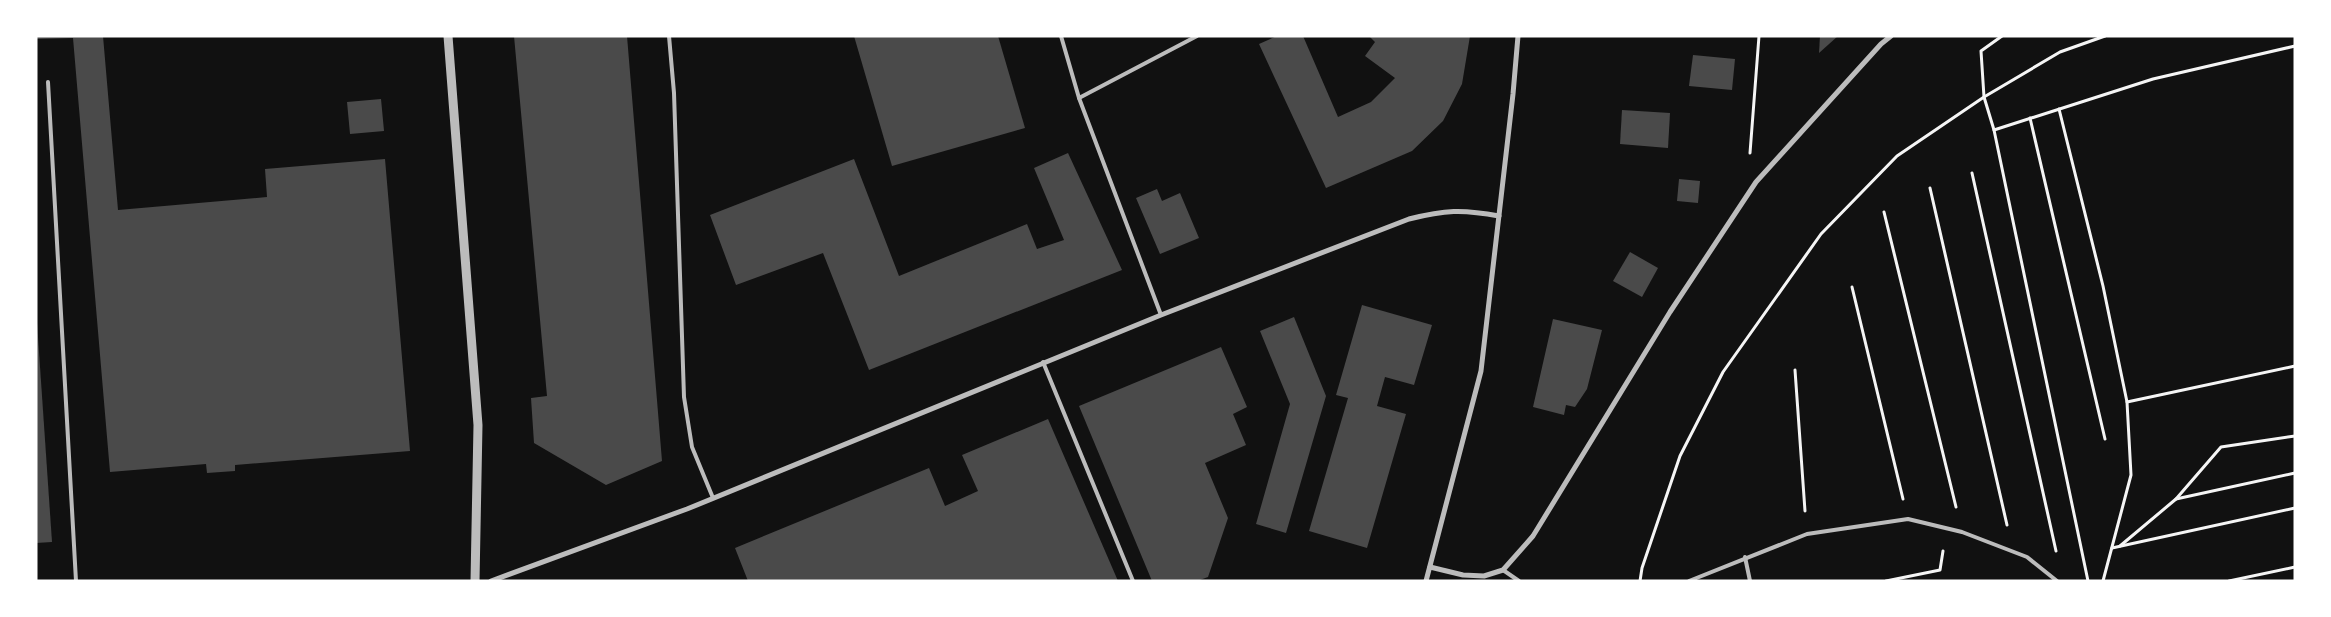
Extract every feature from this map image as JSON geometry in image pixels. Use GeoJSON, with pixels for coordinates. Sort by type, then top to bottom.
{"type":"FeatureCollection","features":[{"type":"Feature","properties":{"kind":"street"},"geometry":{"type":"LineString","coordinates":[[448,36],[478,425],[475,581]]}},
{"type":"Feature","properties":{"kind":"street"},"geometry":{"type":"LineString","coordinates":[[1426,581],[1481,371],[1518,36]]}},
{"type":"Feature","properties":{"kind":"street"},"geometry":{"type":"LineString","coordinates":[[1430,568],[1464,575],[1484,576],[1503,570],[1533,536],[1670,312],[1756,182],[1881,44],[1891,36]]}},
{"type":"Feature","properties":{"kind":"street"},"geometry":{"type":"LineString","coordinates":[[491,581],[712,498],[1043,362],[1409,218],[1441,211],[1468,210],[1499,216]]}},
{"type":"Feature","properties":{"kind":"lane"},"geometry":{"type":"LineString","coordinates":[[669,36],[674,93],[684,397],[692,447],[712,498]]}},
{"type":"Feature","properties":{"kind":"lane"},"geometry":{"type":"LineString","coordinates":[[1061,36],[1079,98],[1161,315]]}},
{"type":"Feature","properties":{"kind":"lane"},"geometry":{"type":"LineString","coordinates":[[1079,98],[1197,36]]}},
{"type":"Feature","properties":{"kind":"lane"},"geometry":{"type":"LineString","coordinates":[[48,82],[76,581]]}},
{"type":"Feature","properties":{"kind":"lane"},"geometry":{"type":"LineString","coordinates":[[1043,362],[1133,581]]}},
{"type":"Feature","properties":{"kind":"lane"},"geometry":{"type":"LineString","coordinates":[[1689,581],[1806,534],[1908,519],[1962,532],[2027,557],[2057,581]]}},
{"type":"Feature","properties":{"kind":"lane"},"geometry":{"type":"LineString","coordinates":[[1745,557],[1750,581]]}},
{"type":"Feature","properties":{"kind":"lane"},"geometry":{"type":"LineString","coordinates":[[1503,570],[1519,581]]}},
{"type":"Feature","properties":{"kind":"path"},"geometry":{"type":"LineString","coordinates":[[1756,182],[1750,157],[1759,36]]}},
{"type":"Feature","properties":{"kind":"path"},"geometry":{"type":"LineString","coordinates":[[2002,36],[1981,51],[1984,97],[1994,130],[2088,581]]}},
{"type":"Feature","properties":{"kind":"path"},"geometry":{"type":"LineString","coordinates":[[1640,581],[1642,568],[1680,456],[1722,372],[1821,234],[1897,156],[1984,97],[2060,52],[2105,36]]}},
{"type":"Feature","properties":{"kind":"path"},"geometry":{"type":"LineString","coordinates":[[1994,130],[2153,79],[2295,46]]}},
{"type":"Feature","properties":{"kind":"path"},"geometry":{"type":"LineString","coordinates":[[2059,109],[2103,286],[2127,402],[2131,475],[2103,581]]}},
{"type":"Feature","properties":{"kind":"path"},"geometry":{"type":"LineString","coordinates":[[2030,118],[2105,439]]}},
{"type":"Feature","properties":{"kind":"path"},"geometry":{"type":"LineString","coordinates":[[1972,173],[2056,552]]}},
{"type":"Feature","properties":{"kind":"path"},"geometry":{"type":"LineString","coordinates":[[1930,188],[2013,552]]}},
{"type":"Feature","properties":{"kind":"path"},"geometry":{"type":"LineString","coordinates":[[1884,212],[1962,532]]}},
{"type":"Feature","properties":{"kind":"path"},"geometry":{"type":"LineString","coordinates":[[1852,286],[1908,519]]}},
{"type":"Feature","properties":{"kind":"path"},"geometry":{"type":"LineString","coordinates":[[2127,402],[2295,366]]}},
{"type":"Feature","properties":{"kind":"path"},"geometry":{"type":"LineString","coordinates":[[1795,370],[1806,534]]}},
{"type":"Feature","properties":{"kind":"path"},"geometry":{"type":"LineString","coordinates":[[2120,546],[2176,500],[2221,446],[2295,436]]}},
{"type":"Feature","properties":{"kind":"path"},"geometry":{"type":"LineString","coordinates":[[2176,500],[2295,473]]}},
{"type":"Feature","properties":{"kind":"path"},"geometry":{"type":"LineString","coordinates":[[2112,548],[2295,508]]}},
{"type":"Feature","properties":{"kind":"path"},"geometry":{"type":"LineString","coordinates":[[2229,581],[2295,566]]}},
{"type":"Feature","properties":{"kind":"path"},"geometry":{"type":"LineString","coordinates":[[1886,581],[1940,570]]}},
{"type":"Feature","properties":{"kind":"building"},"geometry":{"type":"Polygon","coordinates":[[[36,36],[103,36],[118,210],[267,197],[265,169],[385,159],[410,451],[235,465],[235,471],[207,473],[206,464],[110,472],[73,38],[36,39],[36,36]]]}},
{"type":"Feature","properties":{"kind":"building"},"geometry":{"type":"Polygon","coordinates":[[[514,36],[627,36],[662,461],[606,485],[534,443],[531,398],[547,396],[514,36]]]}},
{"type":"Feature","properties":{"kind":"building"},"geometry":{"type":"Polygon","coordinates":[[[854,36],[998,36],[1025,128],[892,166],[854,36]]]}},
{"type":"Feature","properties":{"kind":"building"},"geometry":{"type":"Polygon","coordinates":[[[1277,36],[1303,36],[1338,117],[1371,102],[1395,78],[1365,56],[1375,42],[1369,36],[1470,36],[1462,84],[1443,121],[1412,151],[1326,188],[1259,44],[1277,36]]]}},
{"type":"Feature","properties":{"kind":"building"},"geometry":{"type":"Polygon","coordinates":[[[1820,36],[1838,36],[1819,53],[1820,36]]]}},
{"type":"Feature","properties":{"kind":"building"},"geometry":{"type":"Polygon","coordinates":[[[1693,55],[1735,59],[1732,90],[1689,86],[1693,55]]]}},
{"type":"Feature","properties":{"kind":"building"},"geometry":{"type":"Polygon","coordinates":[[[381,99],[384,131],[350,134],[347,102],[381,99]]]}},
{"type":"Feature","properties":{"kind":"building"},"geometry":{"type":"Polygon","coordinates":[[[1622,110],[1670,113],[1668,148],[1620,144],[1622,110]]]}},
{"type":"Feature","properties":{"kind":"building"},"geometry":{"type":"Polygon","coordinates":[[[1068,153],[1122,270],[869,370],[823,253],[736,285],[710,215],[854,159],[899,276],[1027,224],[1037,249],[1064,240],[1034,168],[1068,153]]]}},
{"type":"Feature","properties":{"kind":"building"},"geometry":{"type":"Polygon","coordinates":[[[1679,179],[1700,181],[1698,203],[1677,201],[1679,179]]]}},
{"type":"Feature","properties":{"kind":"building"},"geometry":{"type":"Polygon","coordinates":[[[1157,189],[1162,201],[1180,193],[1199,238],[1160,254],[1136,198],[1157,189]]]}},
{"type":"Feature","properties":{"kind":"building"},"geometry":{"type":"Polygon","coordinates":[[[1630,252],[1658,268],[1642,297],[1613,281],[1630,252]]]}},
{"type":"Feature","properties":{"kind":"building"},"geometry":{"type":"Polygon","coordinates":[[[1362,305],[1432,325],[1414,385],[1385,377],[1377,406],[1406,414],[1367,548],[1309,531],[1348,398],[1336,395],[1362,305]]]}},
{"type":"Feature","properties":{"kind":"building"},"geometry":{"type":"Polygon","coordinates":[[[36,308],[52,542],[36,543],[36,308]]]}},
{"type":"Feature","properties":{"kind":"building"},"geometry":{"type":"Polygon","coordinates":[[[1294,317],[1326,396],[1286,533],[1256,524],[1290,404],[1260,331],[1294,317]]]}},
{"type":"Feature","properties":{"kind":"building"},"geometry":{"type":"Polygon","coordinates":[[[1553,319],[1602,330],[1587,389],[1575,407],[1566,405],[1564,415],[1533,407],[1553,319]]]}},
{"type":"Feature","properties":{"kind":"building"},"geometry":{"type":"Polygon","coordinates":[[[1221,347],[1247,407],[1233,414],[1246,445],[1205,463],[1228,518],[1208,577],[1197,581],[1152,581],[1079,406],[1221,347]]]}},
{"type":"Feature","properties":{"kind":"building"},"geometry":{"type":"Polygon","coordinates":[[[1048,419],[1118,581],[748,581],[735,548],[929,468],[945,506],[978,491],[962,455],[1048,419]]]}}]}
